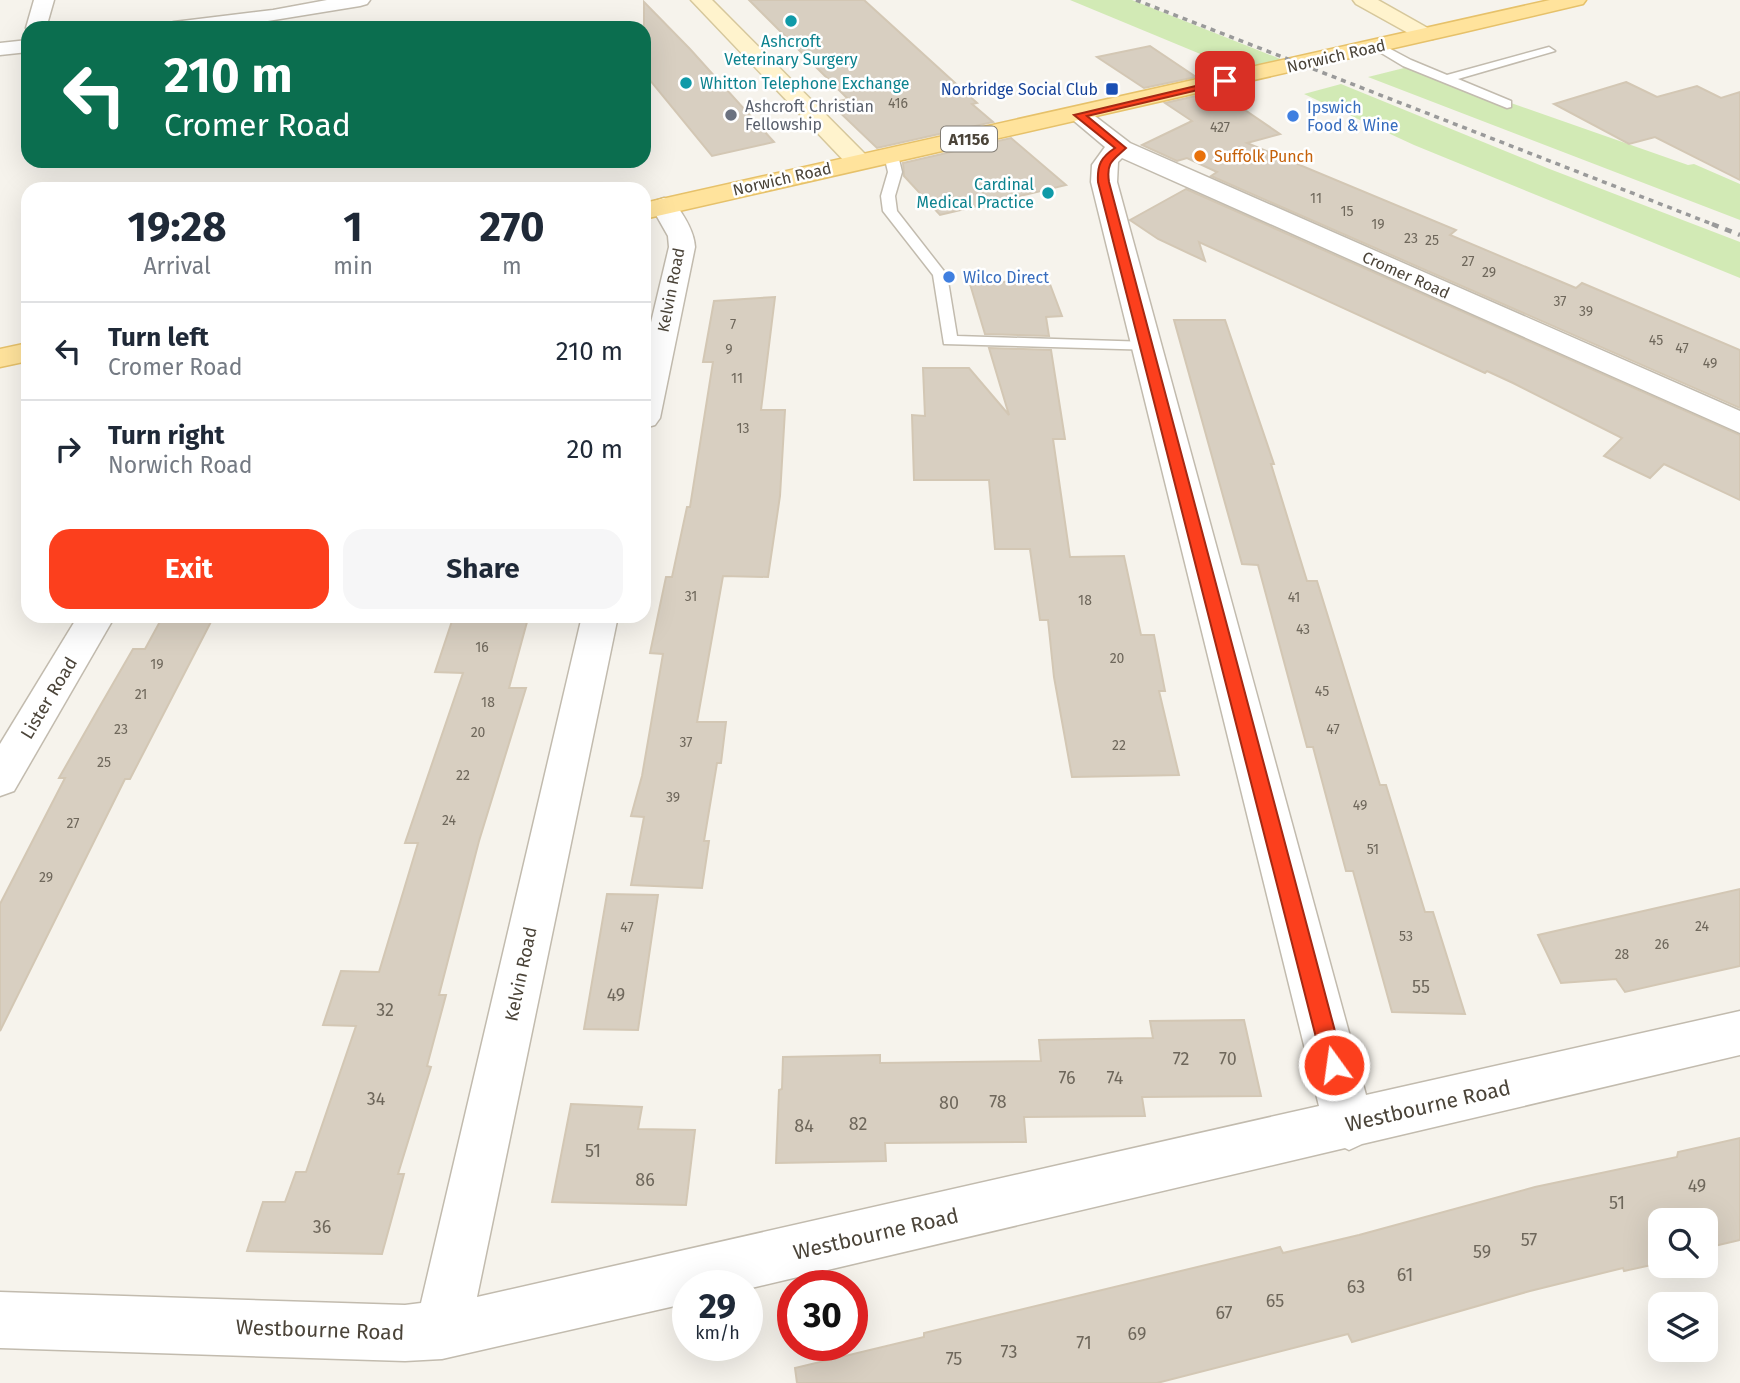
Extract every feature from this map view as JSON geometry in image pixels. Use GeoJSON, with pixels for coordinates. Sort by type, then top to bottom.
{"type":"FeatureCollection","features":[{"type":"Feature","properties":{"kind":"main road","name":"Norwich Road"},"geometry":{"type":"LineString","coordinates":[[654,209],[858,161],[1079,115],[1576,0]]}},
{"type":"Feature","properties":{"kind":"main road"},"geometry":{"type":"LineString","coordinates":[[0,358],[21,354]]}},
{"type":"Feature","properties":{"kind":"street"},"geometry":{"type":"LineString","coordinates":[[38,21],[44,0]]}},
{"type":"Feature","properties":{"kind":"street"},"geometry":{"type":"LineString","coordinates":[[232,21],[360,0]]}},
{"type":"Feature","properties":{"kind":"street"},"geometry":{"type":"LineString","coordinates":[[701,0],[858,161]]}},
{"type":"Feature","properties":{"kind":"street"},"geometry":{"type":"LineString","coordinates":[[1363,0],[1426,35]]}},
{"type":"Feature","properties":{"kind":"street"},"geometry":{"type":"LineString","coordinates":[[0,49],[21,47]]}},
{"type":"Feature","properties":{"kind":"street","name":"Cromer Road"},"geometry":{"type":"LineString","coordinates":[[1079,115],[1121,148],[1740,423]]}},
{"type":"Feature","properties":{"kind":"street"},"geometry":{"type":"LineString","coordinates":[[1121,148],[1107,158],[1102,169],[1104,182],[1349,1125]]}},
{"type":"Feature","properties":{"kind":"street","name":"Kelvin Road"},"geometry":{"type":"LineString","coordinates":[[651,386],[682,247],[681,236],[654,209]]}},
{"type":"Feature","properties":{"kind":"street","name":"Lister Road"},"geometry":{"type":"LineString","coordinates":[[0,779],[93,623]]}},
{"type":"Feature","properties":{"kind":"street","name":"Kelvin Road"},"geometry":{"type":"LineString","coordinates":[[442,1331],[598,623]]}},
{"type":"Feature","properties":{"kind":"street","name":"Westbourne Road"},"geometry":{"type":"LineString","coordinates":[[0,1320],[405,1333],[442,1331],[1349,1125],[1740,1033]]}},
{"type":"Feature","properties":{"kind":"lane"},"geometry":{"type":"LineString","coordinates":[[1377,46],[1407,63],[1507,104]]}},
{"type":"Feature","properties":{"kind":"lane"},"geometry":{"type":"LineString","coordinates":[[1445,79],[1549,51]]}},
{"type":"Feature","properties":{"kind":"lane"},"geometry":{"type":"LineString","coordinates":[[891,155],[895,172],[888,196],[890,211],[940,275],[950,341],[1149,347]]}},
{"type":"Feature","properties":{"kind":"green space"},"geometry":{"type":"Polygon","coordinates":[[[1070,0],[1132,0],[1283,60],[1239,70],[1070,0]]]}},
{"type":"Feature","properties":{"kind":"green space"},"geometry":{"type":"Polygon","coordinates":[[[1408,67],[1688,165],[1694,164],[1740,184],[1740,220],[1368,77],[1408,67]]]}},
{"type":"Feature","properties":{"kind":"green space"},"geometry":{"type":"Polygon","coordinates":[[[1341,84],[1547,168],[1740,242],[1740,278],[1414,145],[1304,94],[1341,84]]]}},
{"type":"Feature","properties":{"kind":"building"},"geometry":{"type":"Polygon","coordinates":[[[749,0],[864,0],[977,103],[972,104],[993,122],[877,148],[830,103],[848,99],[749,0]]]}},
{"type":"Feature","properties":{"kind":"building"},"geometry":{"type":"Polygon","coordinates":[[[644,2],[774,142],[712,156],[651,82],[651,21],[644,21],[644,2]]]}},
{"type":"Feature","properties":{"kind":"building"},"geometry":{"type":"Polygon","coordinates":[[[1150,46],[1196,77],[1144,88],[1097,57],[1150,46]]]}},
{"type":"Feature","properties":{"kind":"building"},"geometry":{"type":"Polygon","coordinates":[[[1626,82],[1657,97],[1697,86],[1721,98],[1740,92],[1740,180],[1655,137],[1629,144],[1554,104],[1626,82]]]}},
{"type":"Feature","properties":{"kind":"building"},"geometry":{"type":"Polygon","coordinates":[[[1217,91],[1280,134],[1247,143],[1456,230],[1450,235],[1576,288],[1582,283],[1740,350],[1740,408],[1211,176],[1217,172],[1187,158],[1177,161],[1142,145],[1192,121],[1165,103],[1217,91]]]}},
{"type":"Feature","properties":{"kind":"building"},"geometry":{"type":"Polygon","coordinates":[[[1011,138],[1066,185],[940,215],[904,176],[903,163],[1011,138]]]}},
{"type":"Feature","properties":{"kind":"building"},"geometry":{"type":"Polygon","coordinates":[[[1186,189],[1740,435],[1740,500],[1664,464],[1650,478],[1604,456],[1622,438],[1513,383],[1487,371],[1485,373],[1199,242],[1205,261],[1158,239],[1130,220],[1186,189]]]}},
{"type":"Feature","properties":{"kind":"building"},"geometry":{"type":"Polygon","coordinates":[[[1048,279],[1062,316],[1046,317],[1049,336],[985,334],[970,284],[1048,279]]]}},
{"type":"Feature","properties":{"kind":"building"},"geometry":{"type":"Polygon","coordinates":[[[775,297],[761,410],[785,410],[780,496],[768,577],[723,576],[697,722],[726,722],[721,763],[717,763],[704,841],[709,841],[702,888],[631,885],[644,817],[631,816],[642,776],[663,654],[650,653],[666,577],[672,577],[687,507],[690,507],[713,362],[703,362],[714,301],[775,297]]]}},
{"type":"Feature","properties":{"kind":"building"},"geometry":{"type":"Polygon","coordinates":[[[1174,320],[1225,320],[1274,464],[1271,464],[1307,581],[1317,581],[1380,785],[1386,785],[1425,912],[1433,912],[1465,1014],[1392,1012],[1353,871],[1346,871],[1313,747],[1307,747],[1258,565],[1242,564],[1174,320]]]}},
{"type":"Feature","properties":{"kind":"building"},"geometry":{"type":"Polygon","coordinates":[[[989,348],[1051,350],[1065,439],[1053,439],[1070,557],[1124,556],[1141,635],[1154,635],[1165,691],[1159,691],[1179,775],[1072,777],[1054,677],[1048,620],[1040,620],[1030,549],[995,549],[989,480],[914,480],[912,415],[925,416],[923,368],[969,368],[1009,415],[989,348]]]}},
{"type":"Feature","properties":{"kind":"building"},"geometry":{"type":"Polygon","coordinates":[[[159,623],[210,623],[130,779],[125,779],[0,1031],[0,904],[65,778],[59,778],[133,649],[145,649],[159,623]]]}},
{"type":"Feature","properties":{"kind":"building"},"geometry":{"type":"Polygon","coordinates":[[[451,623],[527,623],[509,688],[526,688],[479,841],[439,995],[446,995],[427,1066],[431,1067],[398,1174],[404,1174],[382,1254],[247,1251],[263,1202],[285,1202],[296,1172],[306,1172],[356,1026],[323,1025],[341,971],[379,972],[418,843],[405,843],[463,673],[435,672],[451,623]]]}},
{"type":"Feature","properties":{"kind":"building"},"geometry":{"type":"Polygon","coordinates":[[[1740,889],[1740,966],[1625,992],[1616,979],[1561,983],[1538,935],[1740,889]]]}},
{"type":"Feature","properties":{"kind":"building"},"geometry":{"type":"Polygon","coordinates":[[[607,894],[658,895],[638,1030],[584,1029],[607,894]]]}},
{"type":"Feature","properties":{"kind":"building"},"geometry":{"type":"Polygon","coordinates":[[[1244,1020],[1261,1096],[1142,1097],[1145,1116],[1024,1117],[1026,1142],[885,1143],[886,1161],[776,1163],[783,1057],[880,1055],[880,1063],[1041,1061],[1039,1040],[1153,1038],[1150,1021],[1244,1020]]]}},
{"type":"Feature","properties":{"kind":"building"},"geometry":{"type":"Polygon","coordinates":[[[571,1104],[642,1107],[638,1129],[695,1130],[686,1205],[552,1202],[571,1104]]]}},
{"type":"Feature","properties":{"kind":"building"},"geometry":{"type":"Polygon","coordinates":[[[1740,1138],[1740,1240],[1718,1245],[1718,1208],[1648,1208],[1648,1266],[1624,1271],[1623,1268],[1530,1291],[1352,1342],[1348,1334],[1157,1383],[797,1383],[795,1368],[824,1361],[868,1361],[868,1350],[924,1337],[924,1333],[1280,1247],[1283,1253],[1359,1235],[1535,1187],[1677,1157],[1678,1152],[1740,1138]]]}},
{"type":"Feature","properties":{"kind":"railway"},"geometry":{"type":"LineString","coordinates":[[1136,0],[1717,226]]}},
{"type":"Feature","properties":{"kind":"railway"},"geometry":{"type":"LineString","coordinates":[[1712,224],[1740,235]]}},
{"type":"Feature","properties":{"kind":"place","name":"Ashcroft Veterinary Surgery"},"geometry":{"type":"Point","coordinates":[791,21]}},
{"type":"Feature","properties":{"kind":"place","name":"Whitton Telephone Exchange"},"geometry":{"type":"Point","coordinates":[686,83]}},
{"type":"Feature","properties":{"kind":"place","name":"Norbridge Social Club"},"geometry":{"type":"Point","coordinates":[1112,89]}},
{"type":"Feature","properties":{"kind":"place","name":"Ashcroft Christian Fellowship"},"geometry":{"type":"Point","coordinates":[731,115]}},
{"type":"Feature","properties":{"kind":"place","name":"Ipswich Food & Wine"},"geometry":{"type":"Point","coordinates":[1293,116]}},
{"type":"Feature","properties":{"kind":"place","name":"Suffolk Punch"},"geometry":{"type":"Point","coordinates":[1200,156]}},
{"type":"Feature","properties":{"kind":"place","name":"Cardinal Medical Practice"},"geometry":{"type":"Point","coordinates":[1048,193]}},
{"type":"Feature","properties":{"kind":"place","name":"Wilco Direct"},"geometry":{"type":"Point","coordinates":[949,277]}},
{"type":"Feature","properties":{"kind":"route"},"geometry":{"type":"LineString","coordinates":[[1225,81],[1079,115],[1121,148],[1107,158],[1102,169],[1104,182],[1334,1065]]}}]}
